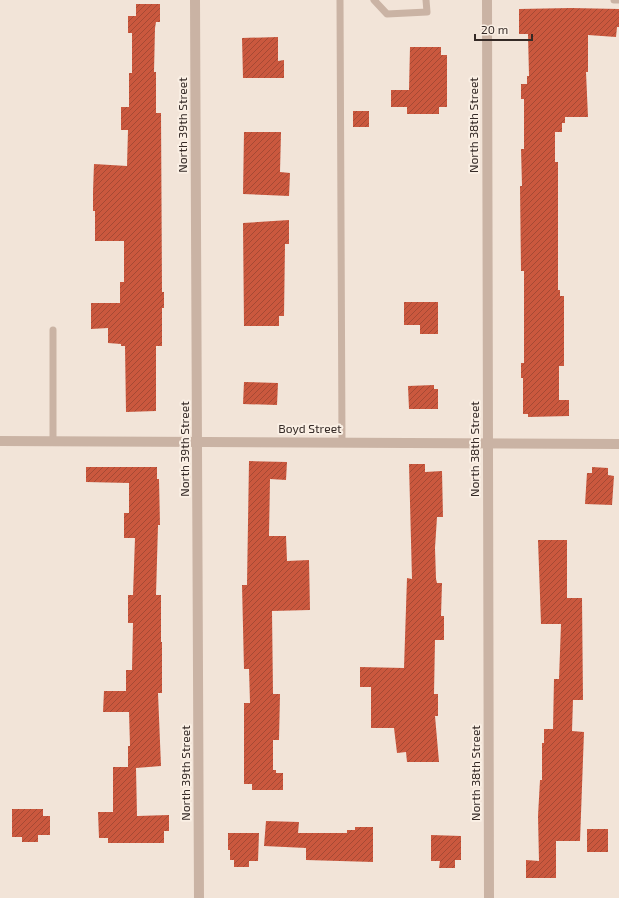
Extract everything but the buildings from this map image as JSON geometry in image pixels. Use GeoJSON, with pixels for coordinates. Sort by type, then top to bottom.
{"type":"FeatureCollection","features":[{"type":"Feature","properties":{"kind":"street","name":"North 39th Street"},"geometry":{"type":"LineString","coordinates":[[195,0],[199,898]]}},
{"type":"Feature","properties":{"kind":"street","name":"North 38th Street"},"geometry":{"type":"LineString","coordinates":[[486,0],[489,898]]}},
{"type":"Feature","properties":{"kind":"street","name":"Boyd Street"},"geometry":{"type":"LineString","coordinates":[[0,441],[619,444]]}},
{"type":"Feature","properties":{"kind":"lane"},"geometry":{"type":"LineString","coordinates":[[340,0],[342,443]]}},
{"type":"Feature","properties":{"kind":"lane"},"geometry":{"type":"LineString","coordinates":[[374,0],[387,14],[427,12],[426,0]]}},
{"type":"Feature","properties":{"kind":"lane"},"geometry":{"type":"LineString","coordinates":[[614,0],[619,0]]}},
{"type":"Feature","properties":{"kind":"lane"},"geometry":{"type":"LineString","coordinates":[[53,330],[53,441]]}}]}
